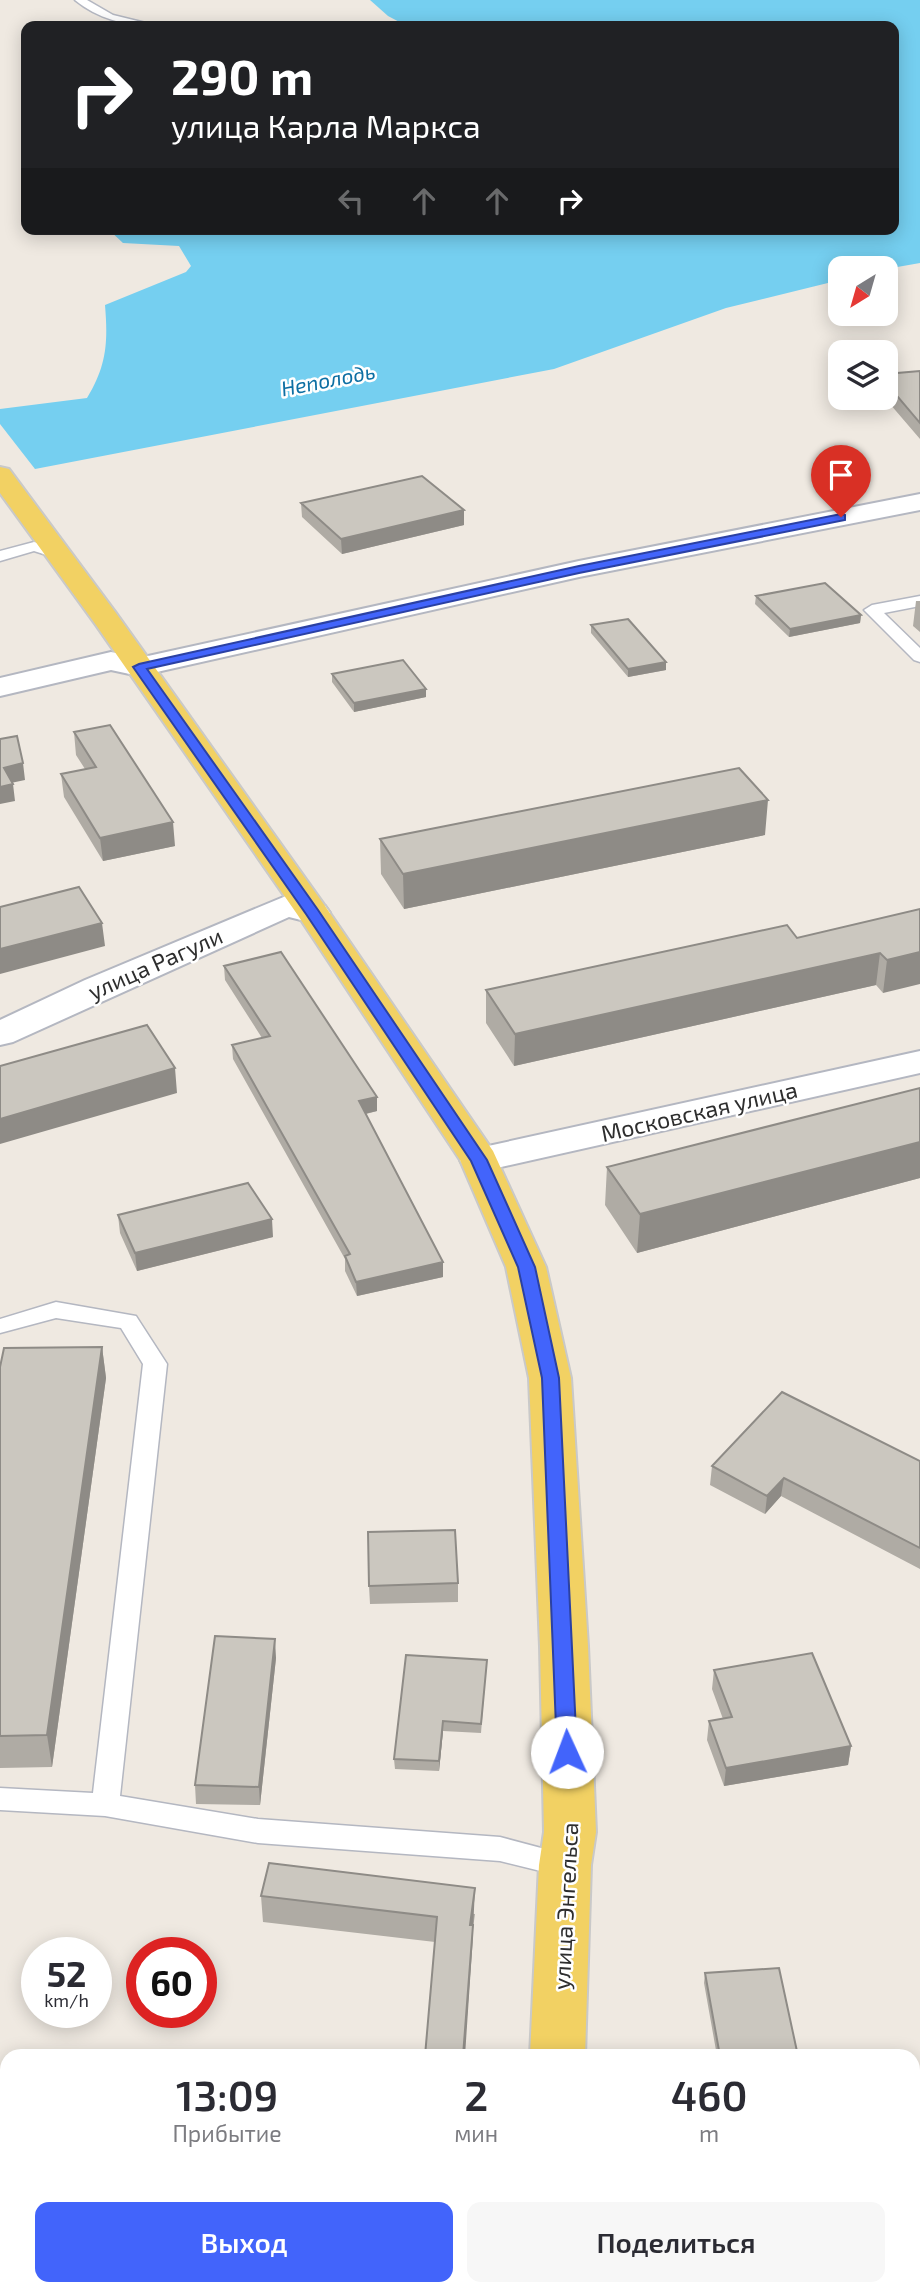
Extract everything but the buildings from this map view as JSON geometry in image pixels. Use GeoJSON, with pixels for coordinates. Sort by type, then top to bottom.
{"type":"FeatureCollection","features":[{"type":"Feature","properties":{"kind":"main road","name":"улица Энгельса"},"geometry":{"type":"LineString","coordinates":[[0,475],[313,913],[479,1160],[526,1267],[550,1378],[570,1832],[565,1865],[558,2049]]}},
{"type":"Feature","properties":{"kind":"street"},"geometry":{"type":"LineString","coordinates":[[0,687],[111,661],[139,667],[579,569],[920,502]]}},
{"type":"Feature","properties":{"kind":"street","name":"улица Рагули"},"geometry":{"type":"LineString","coordinates":[[0,1034],[286,906],[313,913]]}},
{"type":"Feature","properties":{"kind":"street","name":"Московская улица"},"geometry":{"type":"LineString","coordinates":[[479,1160],[920,1062]]}},
{"type":"Feature","properties":{"kind":"lane"},"geometry":{"type":"LineString","coordinates":[[80,0],[110,17],[129,21]]}},
{"type":"Feature","properties":{"kind":"lane"},"geometry":{"type":"LineString","coordinates":[[0,556],[34,546],[45,538]]}},
{"type":"Feature","properties":{"kind":"lane"},"geometry":{"type":"LineString","coordinates":[[920,601],[872,610],[920,657]]}},
{"type":"Feature","properties":{"kind":"lane"},"geometry":{"type":"LineString","coordinates":[[2,1326],[56,1310],[128,1321],[155,1364],[105,1805]]}},
{"type":"Feature","properties":{"kind":"lane"},"geometry":{"type":"LineString","coordinates":[[0,1799],[105,1805],[258,1831],[500,1849],[565,1865]]}},
{"type":"Feature","properties":{"kind":"water","name":"Неполодь"},"geometry":{"type":"Polygon","coordinates":[[[370,0],[920,0],[920,263],[898,267],[898,256],[828,256],[828,283],[726,308],[554,369],[35,469],[0,424],[0,409],[87,398],[99,375],[105,353],[105,305],[186,272],[191,266],[179,246],[123,243],[114,235],[899,235],[899,21],[398,21],[370,0]]]}},
{"type":"Feature","properties":{"kind":"route"},"geometry":{"type":"LineString","coordinates":[[567,1752],[550,1378],[526,1267],[479,1160],[313,913],[139,667],[579,569],[841,517]]}}]}
